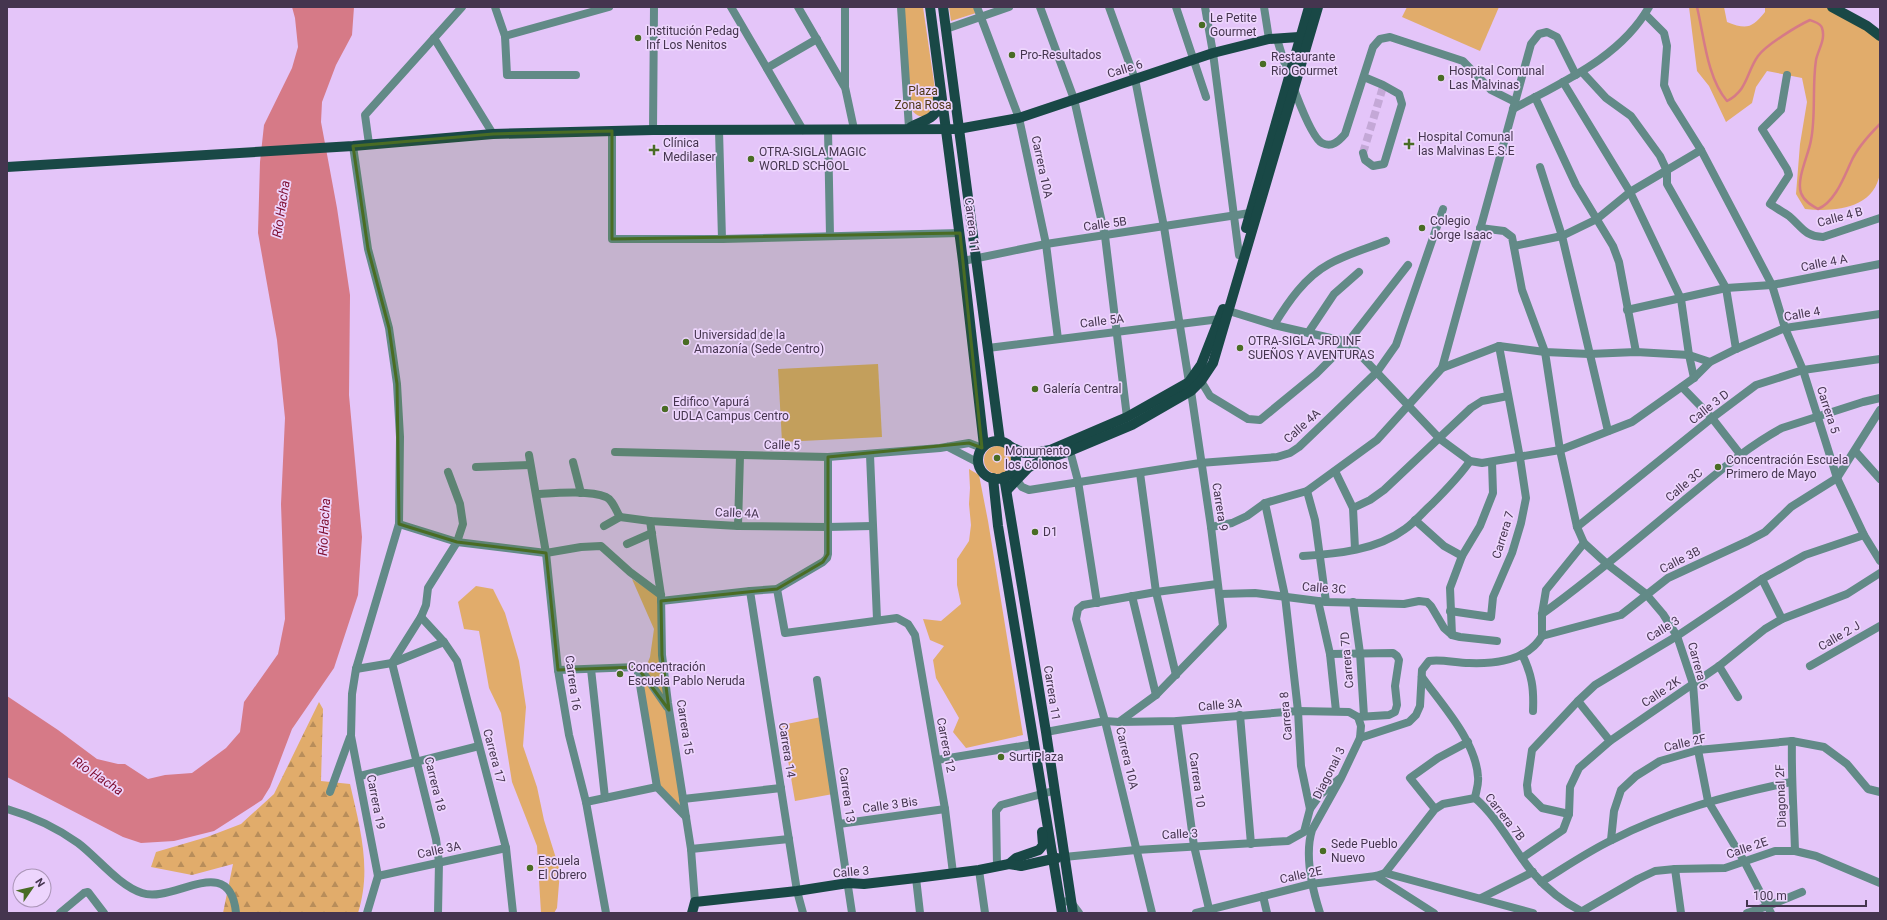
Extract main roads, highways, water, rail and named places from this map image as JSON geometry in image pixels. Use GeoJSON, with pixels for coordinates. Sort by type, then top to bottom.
{"type":"FeatureCollection","features":[{"type":"Feature","properties":{"kind":"main road","name":"Carrera 11"},"geometry":{"type":"LineString","coordinates":[[930,7],[960,233],[983,447]]}},
{"type":"Feature","properties":{"kind":"main road","name":"Carrera 11"},"geometry":{"type":"LineString","coordinates":[[943,7],[1000,441]]}},
{"type":"Feature","properties":{"kind":"main road"},"geometry":{"type":"LineString","coordinates":[[1309,7],[1299,37],[1220,319],[1201,365],[1190,386],[1132,425],[1070,451],[1040,461],[1010,477],[993,478],[987,475],[982,470],[979,463],[979,458],[983,447],[989,443],[1000,441],[1024,453],[1050,450],[1127,417],[1190,386],[1201,381],[1213,364],[1318,7]]}},
{"type":"Feature","properties":{"kind":"main road"},"geometry":{"type":"LineString","coordinates":[[1832,7],[1866,26],[1880,36]]}},
{"type":"Feature","properties":{"kind":"main road"},"geometry":{"type":"LineString","coordinates":[[1846,7],[1856,12],[1880,29]]}},
{"type":"Feature","properties":{"kind":"main road","name":"Calle 6"},"geometry":{"type":"LineString","coordinates":[[7,167],[250,153],[493,134],[653,130],[828,130],[909,128],[958,130],[1019,118],[1074,98],[1195,61],[1213,53],[1273,39],[1299,37]]}},
{"type":"Feature","properties":{"kind":"main road"},"geometry":{"type":"LineString","coordinates":[[909,128],[924,121],[935,113],[938,107],[937,99],[941,96]]}},
{"type":"Feature","properties":{"kind":"main road"},"geometry":{"type":"LineString","coordinates":[[1010,477],[1016,463],[1016,457],[1011,446]]}},
{"type":"Feature","properties":{"kind":"main road","name":"Carrera 11"},"geometry":{"type":"LineString","coordinates":[[1010,477],[1007,490],[1011,524],[1046,732],[1053,790],[1064,857],[1065,901],[1062,913]]}},
{"type":"Feature","properties":{"kind":"main road","name":"Carrera 11"},"geometry":{"type":"LineString","coordinates":[[993,478],[998,526],[1052,858],[1065,901],[1072,913]]}},
{"type":"Feature","properties":{"kind":"main road","name":"Calle 3"},"geometry":{"type":"LineString","coordinates":[[1009,864],[1016,858],[1039,850],[1043,845],[1042,832],[1046,823]]}},
{"type":"Feature","properties":{"kind":"main road","name":"Calle 3"},"geometry":{"type":"LineString","coordinates":[[695,902],[797,891],[848,883],[864,884],[916,878],[979,870],[1009,864],[1022,866],[1052,858],[1064,857]]}},
{"type":"Feature","properties":{"kind":"main road","name":"Carrera 15"},"geometry":{"type":"LineString","coordinates":[[692,913],[695,902]]}},
{"type":"Feature","properties":{"kind":"water","name":"Río Hacha"},"geometry":{"type":"Polygon","coordinates":[[[292,7],[354,7],[352,35],[336,65],[322,102],[321,122],[337,208],[350,295],[349,395],[362,537],[358,595],[334,668],[292,729],[270,787],[262,800],[214,831],[174,841],[141,843],[123,837],[7,777],[7,696],[58,730],[97,759],[118,764],[125,764],[148,779],[165,775],[192,773],[226,748],[240,732],[244,702],[278,654],[285,619],[281,504],[285,418],[277,340],[258,233],[260,162],[264,125],[292,68],[298,47],[295,18],[292,7]]]}},
{"type":"Feature","properties":{"kind":"waterway"},"geometry":{"type":"LineString","coordinates":[[1697,7],[1711,69],[1720,92],[1727,101],[1739,92],[1758,56],[1775,41],[1810,20],[1821,26],[1823,36],[1816,60],[1814,80],[1814,111],[1810,146],[1803,166],[1800,181],[1802,196],[1813,206],[1818,209],[1824,206],[1834,195],[1860,146],[1880,124]]}},
{"type":"Feature","properties":{"kind":"tunnel"},"geometry":{"type":"LineString","coordinates":[[1363,153],[1383,87]]}},
{"type":"Feature","properties":{"kind":"place","name":"Le Petite Gourmet"},"geometry":{"type":"Point","coordinates":[1202,25]}},
{"type":"Feature","properties":{"kind":"place","name":"Institución Pedag Inf Los Nenitos"},"geometry":{"type":"Point","coordinates":[638,38]}},
{"type":"Feature","properties":{"kind":"place","name":"Pro-Resultados"},"geometry":{"type":"Point","coordinates":[1012,55]}},
{"type":"Feature","properties":{"kind":"place","name":"Restaurante Rio Gourmet"},"geometry":{"type":"Point","coordinates":[1263,64]}},
{"type":"Feature","properties":{"kind":"place","name":"Hospital Comunal Las Malvinas"},"geometry":{"type":"Point","coordinates":[1441,78]}},
{"type":"Feature","properties":{"kind":"place","name":"Hospital Comunal las Malvinas E.S.E"},"geometry":{"type":"Point","coordinates":[1409,144]}},
{"type":"Feature","properties":{"kind":"place","name":"Clínica Medilaser"},"geometry":{"type":"Point","coordinates":[654,150]}},
{"type":"Feature","properties":{"kind":"place","name":"OTRA-SIGLA MAGIC WORLD SCHOOL"},"geometry":{"type":"Point","coordinates":[751,159]}},
{"type":"Feature","properties":{"kind":"place","name":"Colegio Jorge Isaac"},"geometry":{"type":"Point","coordinates":[1422,228]}},
{"type":"Feature","properties":{"kind":"place","name":"Universidad de la Amazonía (Sede Centro)"},"geometry":{"type":"Point","coordinates":[686,342]}},
{"type":"Feature","properties":{"kind":"place","name":"OTRA-SIGLA JRD INF SUEÑOS Y AVENTURAS"},"geometry":{"type":"Point","coordinates":[1240,348]}},
{"type":"Feature","properties":{"kind":"place","name":"Galería Central"},"geometry":{"type":"Point","coordinates":[1035,389]}},
{"type":"Feature","properties":{"kind":"place","name":"Edifico Yapurá UDLA Campus Centro"},"geometry":{"type":"Point","coordinates":[665,409]}},
{"type":"Feature","properties":{"kind":"place","name":"Monumento los Colonos"},"geometry":{"type":"Point","coordinates":[997,458]}},
{"type":"Feature","properties":{"kind":"place","name":"Concentración Escuela Primero de Mayo"},"geometry":{"type":"Point","coordinates":[1718,467]}},
{"type":"Feature","properties":{"kind":"place","name":"D1"},"geometry":{"type":"Point","coordinates":[1035,532]}},
{"type":"Feature","properties":{"kind":"place","name":"Concentración Escuela Pablo Neruda"},"geometry":{"type":"Point","coordinates":[620,674]}},
{"type":"Feature","properties":{"kind":"place","name":"SurtiPlaza"},"geometry":{"type":"Point","coordinates":[1001,757]}},
{"type":"Feature","properties":{"kind":"place","name":"Sede Pueblo Nuevo"},"geometry":{"type":"Point","coordinates":[1323,851]}},
{"type":"Feature","properties":{"kind":"place","name":"Escuela El Obrero"},"geometry":{"type":"Point","coordinates":[530,868]}},
{"type":"Feature","properties":{"kind":"park label","name":"Plaza Zona Rosa"},"geometry":{"type":"Point","coordinates":[923,98]}}]}
